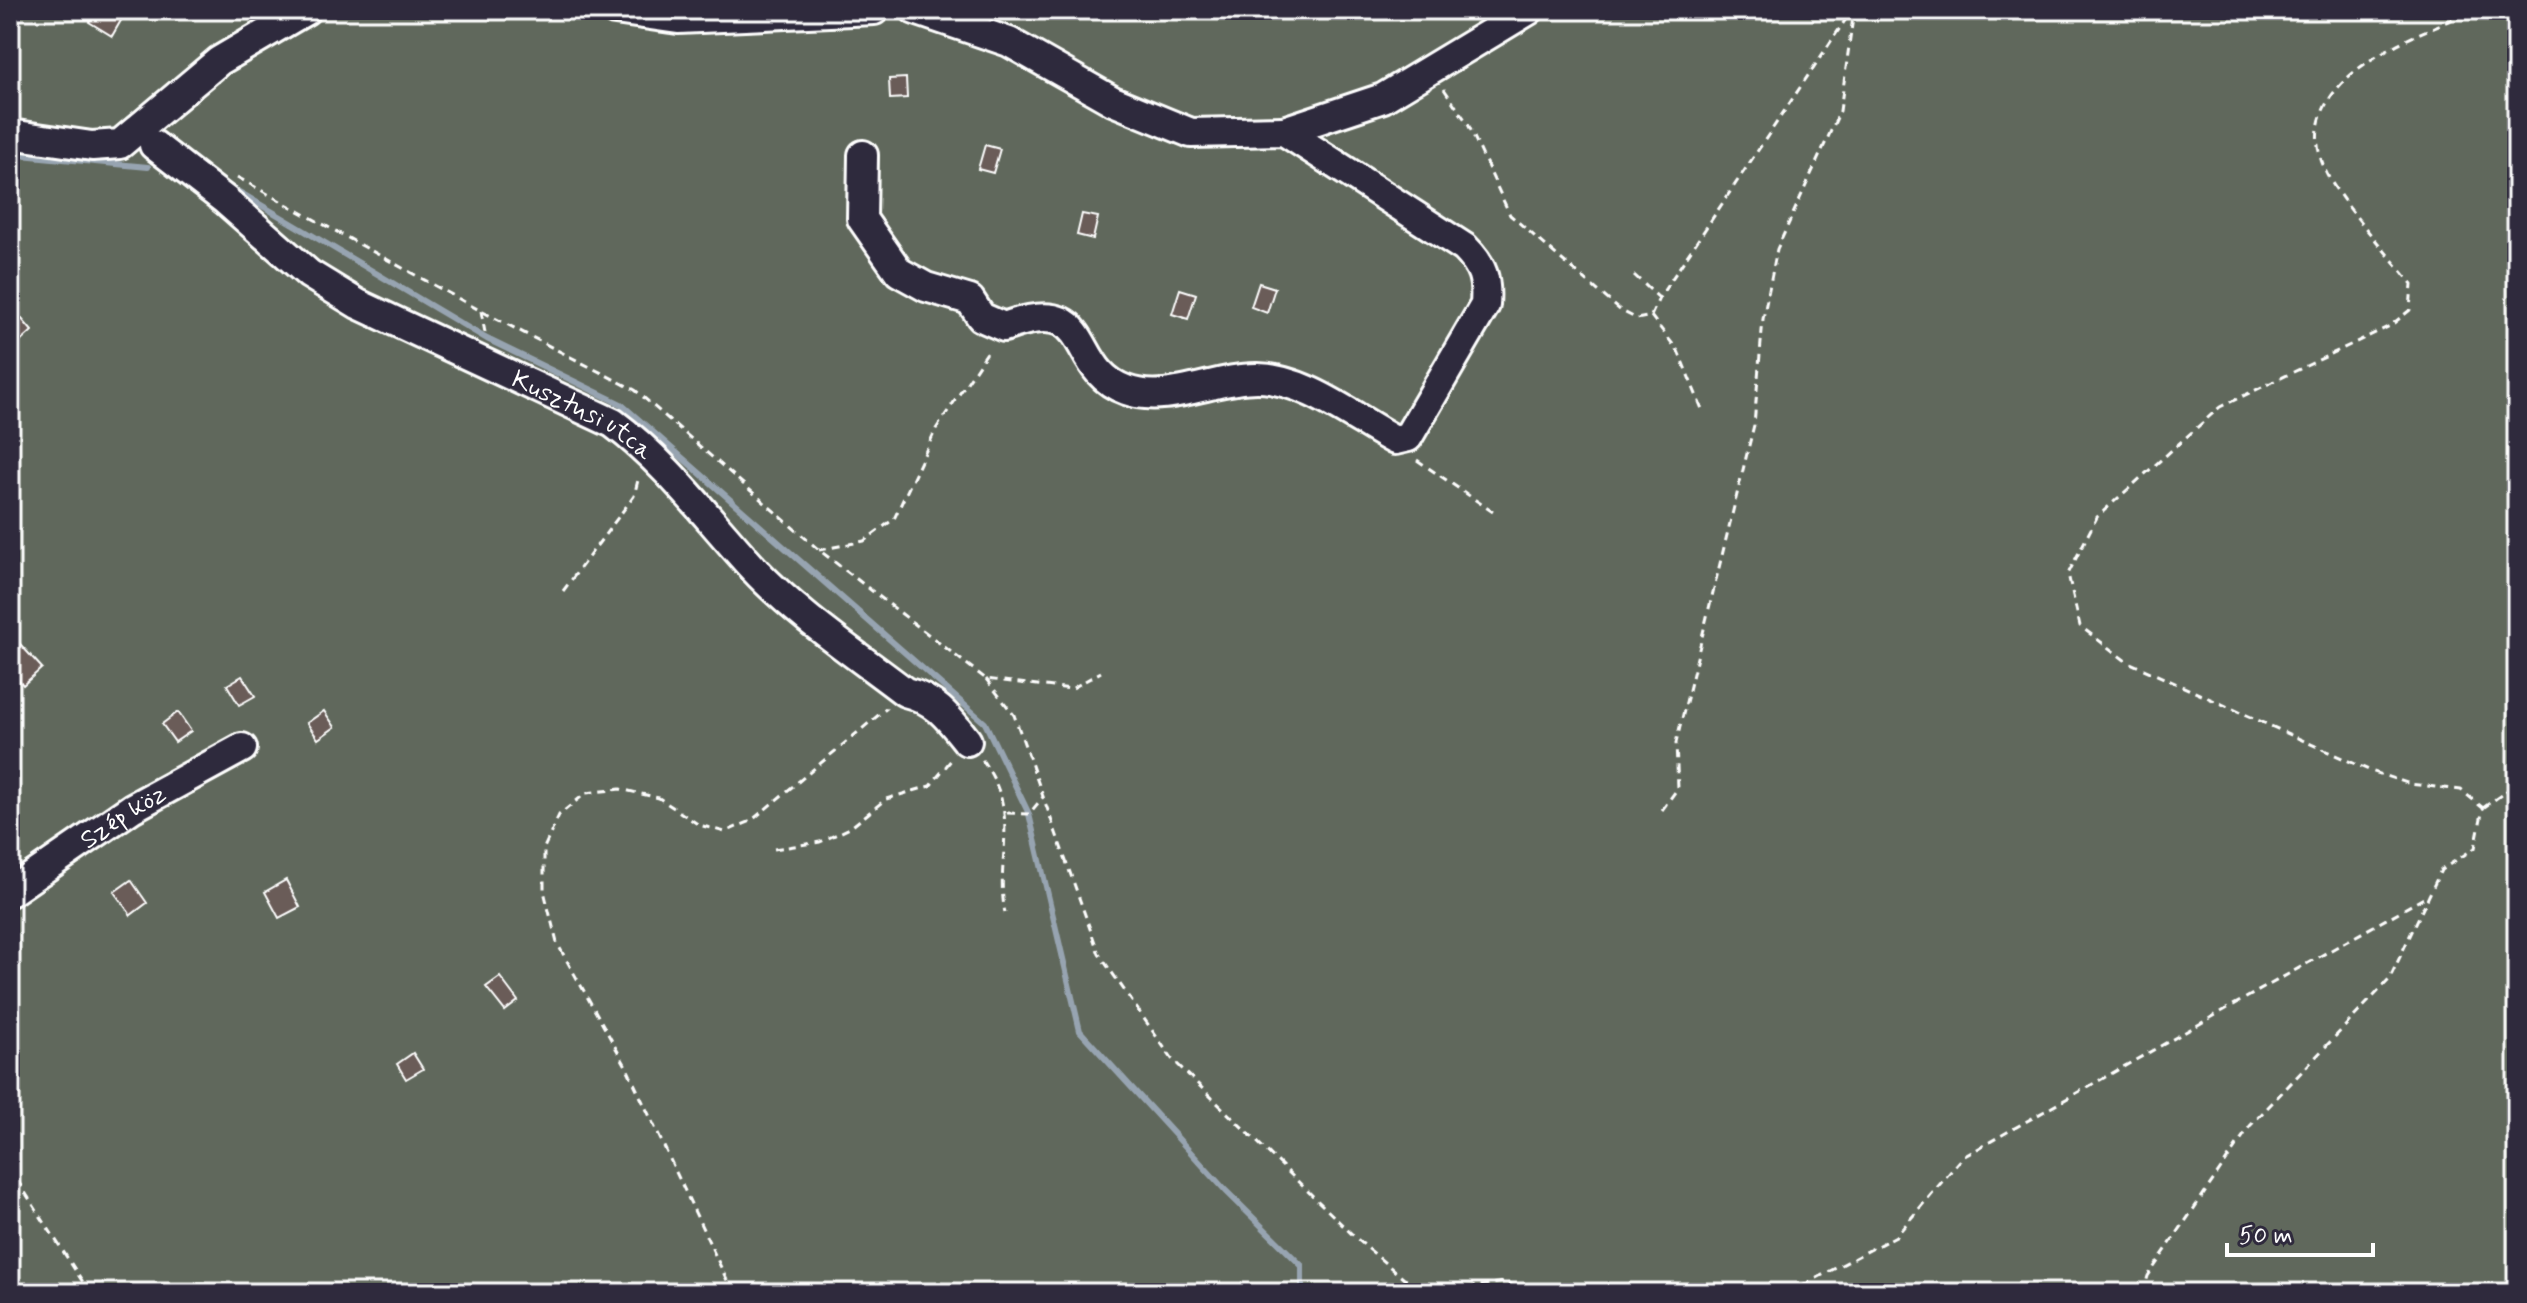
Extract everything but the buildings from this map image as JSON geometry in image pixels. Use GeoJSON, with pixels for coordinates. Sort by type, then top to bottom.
{"type":"FeatureCollection","features":[{"type":"Feature","properties":{"kind":"street"},"geometry":{"type":"LineString","coordinates":[[10,134],[92,146],[120,144],[219,61],[306,10]]}},
{"type":"Feature","properties":{"kind":"street"},"geometry":{"type":"LineString","coordinates":[[615,10],[678,19],[874,10]]}},
{"type":"Feature","properties":{"kind":"street"},"geometry":{"type":"LineString","coordinates":[[915,10],[1009,42],[1113,101],[1191,133],[1284,131],[1383,98],[1529,10]]}},
{"type":"Feature","properties":{"kind":"street"},"geometry":{"type":"LineString","coordinates":[[863,155],[862,219],[899,272],[926,287],[970,300],[981,317],[1004,327],[1030,317],[1047,317],[1069,325],[1102,378],[1125,390],[1145,395],[1256,378],[1287,381],[1395,440],[1408,437],[1485,305],[1486,286],[1481,265],[1465,248],[1284,131]]}},
{"type":"Feature","properties":{"kind":"street","name":"Kusztusi utca"},"geometry":{"type":"LineString","coordinates":[[154,145],[225,200],[309,274],[346,296],[613,423],[649,450],[676,477],[755,570],[905,692],[921,696],[940,707],[967,741]]}},
{"type":"Feature","properties":{"kind":"street","name":"Szép köz"},"geometry":{"type":"LineString","coordinates":[[10,892],[132,808],[242,748]]}},
{"type":"Feature","properties":{"kind":"path"},"geometry":{"type":"LineString","coordinates":[[1651,316],[1659,298],[1853,10]]}},
{"type":"Feature","properties":{"kind":"path"},"geometry":{"type":"LineString","coordinates":[[1662,810],[1678,788],[1676,743],[1754,425],[1763,319],[1777,249],[1840,111],[1853,10]]}},
{"type":"Feature","properties":{"kind":"path"},"geometry":{"type":"LineString","coordinates":[[2476,10],[2405,38],[2343,80],[2323,105],[2317,146],[2332,182],[2412,284],[2410,310],[2390,326],[2220,407],[2097,517],[2068,574],[2080,626],[2126,661],[2371,771],[2410,784],[2461,790],[2483,808]]}},
{"type":"Feature","properties":{"kind":"path"},"geometry":{"type":"LineString","coordinates":[[1430,69],[1468,124],[1510,215],[1620,310],[1637,319],[1651,316]]}},
{"type":"Feature","properties":{"kind":"path"},"geometry":{"type":"LineString","coordinates":[[226,171],[481,311],[635,390],[819,550],[986,679],[1014,715],[1099,954],[1172,1059],[1357,1239],[1404,1279],[1437,1291],[1506,1282],[1528,1293]]}},
{"type":"Feature","properties":{"kind":"path"},"geometry":{"type":"LineString","coordinates":[[1634,275],[1659,298]]}},
{"type":"Feature","properties":{"kind":"path"},"geometry":{"type":"LineString","coordinates":[[481,311],[487,333]]}},
{"type":"Feature","properties":{"kind":"path"},"geometry":{"type":"LineString","coordinates":[[1651,316],[1678,351],[1702,409]]}},
{"type":"Feature","properties":{"kind":"path"},"geometry":{"type":"LineString","coordinates":[[819,550],[864,541],[894,519],[936,429],[1004,327]]}},
{"type":"Feature","properties":{"kind":"path"},"geometry":{"type":"LineString","coordinates":[[1408,437],[1417,459],[1496,514]]}},
{"type":"Feature","properties":{"kind":"path"},"geometry":{"type":"LineString","coordinates":[[563,591],[634,496],[639,473]]}},
{"type":"Feature","properties":{"kind":"path"},"geometry":{"type":"LineString","coordinates":[[986,679],[1071,689],[1101,672]]}},
{"type":"Feature","properties":{"kind":"path"},"geometry":{"type":"LineString","coordinates":[[733,1293],[626,1066],[557,943],[544,891],[544,848],[559,815],[586,793],[608,790],[620,789],[659,798],[699,825],[725,832],[751,821],[905,692]]}},
{"type":"Feature","properties":{"kind":"path"},"geometry":{"type":"LineString","coordinates":[[774,849],[820,842],[850,828],[886,799],[930,786],[967,741],[989,770],[1007,813],[1002,893],[1005,913]]}},
{"type":"Feature","properties":{"kind":"path"},"geometry":{"type":"LineString","coordinates":[[2143,1293],[2148,1276],[2250,1126],[2389,980],[2441,870],[2475,848],[2483,808],[2508,790],[2517,791]]}},
{"type":"Feature","properties":{"kind":"path"},"geometry":{"type":"LineString","coordinates":[[1007,813],[1029,814],[1043,797]]}},
{"type":"Feature","properties":{"kind":"path"},"geometry":{"type":"LineString","coordinates":[[1777,1293],[1800,1287],[1896,1236],[1963,1157],[2429,895]]}},
{"type":"Feature","properties":{"kind":"path"},"geometry":{"type":"LineString","coordinates":[[10,1169],[90,1293]]}},
{"type":"Feature","properties":{"kind":"green space"},"geometry":{"type":"Polygon","coordinates":[[[10,10],[2517,10],[2517,1293],[10,1293],[10,10]]]}},
{"type":"Feature","properties":{"kind":"waterway"},"geometry":{"type":"LineString","coordinates":[[10,154],[148,167]]}},
{"type":"Feature","properties":{"kind":"waterway"},"geometry":{"type":"LineString","coordinates":[[224,183],[487,339],[621,404],[985,723],[1029,814],[1080,1031],[1226,1191],[1302,1266],[1302,1293]]}}]}
